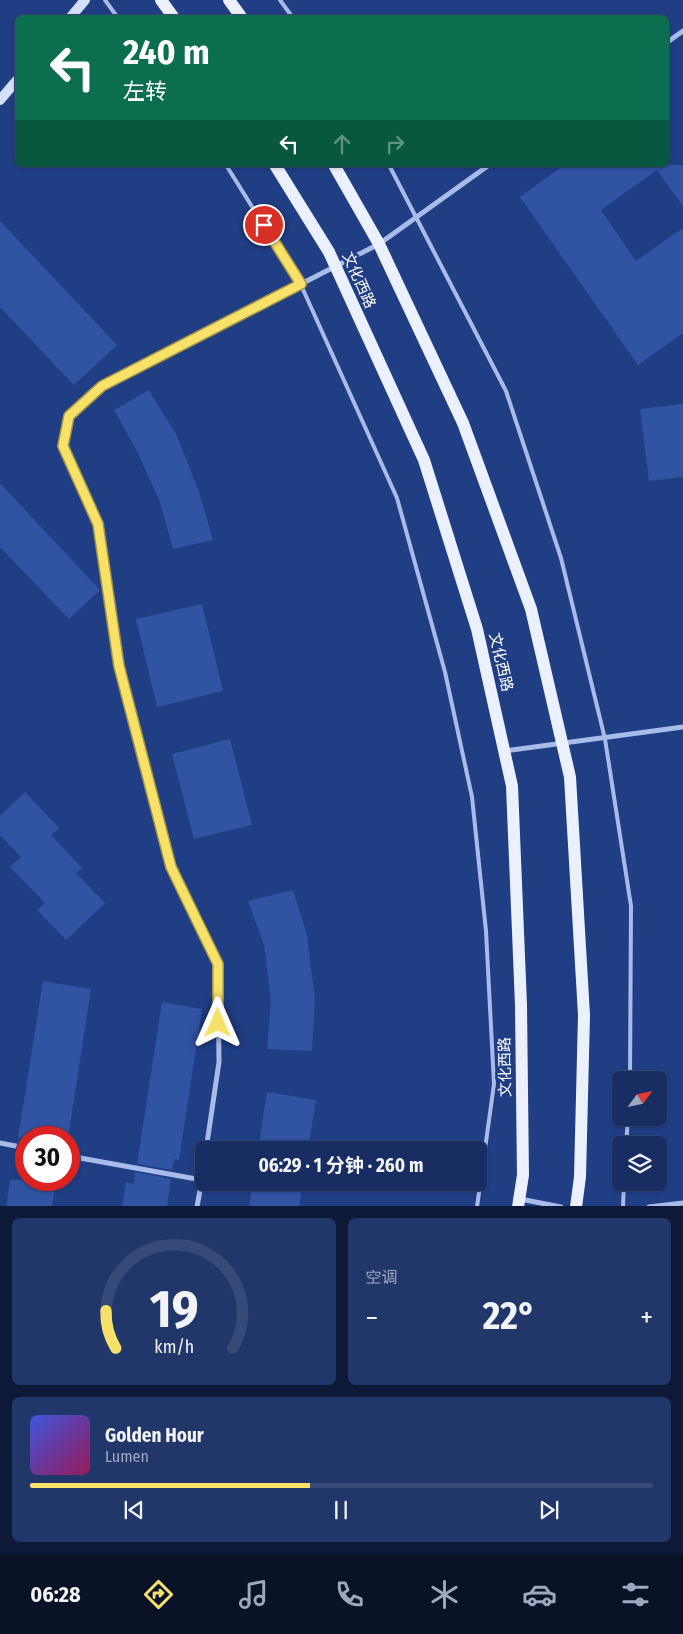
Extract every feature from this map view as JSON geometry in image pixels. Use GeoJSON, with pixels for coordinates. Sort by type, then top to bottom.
{"type":"FeatureCollection","features":[{"type":"Feature","properties":{"kind":"main road"},"geometry":{"type":"LineString","coordinates":[[161,0],[172,15]]}},
{"type":"Feature","properties":{"kind":"main road"},"geometry":{"type":"LineString","coordinates":[[229,0],[240,15]]}},
{"type":"Feature","properties":{"kind":"main road","name":"文化西路"},"geometry":{"type":"LineString","coordinates":[[276,167],[329,252],[424,460],[477,629],[512,786],[521,1005],[523,1175],[519,1203]]}},
{"type":"Feature","properties":{"kind":"main road"},"geometry":{"type":"LineString","coordinates":[[335,167],[379,244],[463,422],[531,609],[570,777],[584,1015],[580,1177],[576,1206]]}},
{"type":"Feature","properties":{"kind":"street"},"geometry":{"type":"LineString","coordinates":[[72,15],[85,0]]}},
{"type":"Feature","properties":{"kind":"street"},"geometry":{"type":"LineString","coordinates":[[669,41],[683,31]]}},
{"type":"Feature","properties":{"kind":"street"},"geometry":{"type":"LineString","coordinates":[[0,100],[15,83]]}},
{"type":"Feature","properties":{"kind":"street"},"geometry":{"type":"LineString","coordinates":[[207,1141],[219,1062],[218,964],[171,867],[119,666],[98,524],[63,446],[69,416],[102,386],[379,244],[416,215],[486,167]]}},
{"type":"Feature","properties":{"kind":"street"},"geometry":{"type":"LineString","coordinates":[[504,751],[561,742],[605,739],[683,727]]}},
{"type":"Feature","properties":{"kind":"street"},"geometry":{"type":"LineString","coordinates":[[0,1143],[15,1146]]}},
{"type":"Feature","properties":{"kind":"street"},"geometry":{"type":"LineString","coordinates":[[80,1158],[195,1179]]}},
{"type":"Feature","properties":{"kind":"street"},"geometry":{"type":"LineString","coordinates":[[197,1206],[200,1191]]}},
{"type":"Feature","properties":{"kind":"street"},"geometry":{"type":"LineString","coordinates":[[519,1203],[561,1206]]}},
{"type":"Feature","properties":{"kind":"street"},"geometry":{"type":"LineString","coordinates":[[649,1206],[683,1204]]}},
{"type":"Feature","properties":{"kind":"lane"},"geometry":{"type":"LineString","coordinates":[[105,0],[116,15]]}},
{"type":"Feature","properties":{"kind":"lane"},"geometry":{"type":"LineString","coordinates":[[280,0],[291,15]]}},
{"type":"Feature","properties":{"kind":"lane"},"geometry":{"type":"LineString","coordinates":[[227,167],[301,284],[397,498],[445,672],[472,797],[486,931],[494,1084],[476,1206]]}},
{"type":"Feature","properties":{"kind":"lane"},"geometry":{"type":"LineString","coordinates":[[390,167],[506,391],[561,558],[605,739],[631,906],[630,1071]]}},
{"type":"Feature","properties":{"kind":"lane"},"geometry":{"type":"LineString","coordinates":[[623,1206],[624,1191]]}},
{"type":"Feature","properties":{"kind":"building"},"geometry":{"type":"Polygon","coordinates":[[[669,165],[683,165],[683,206],[657,170],[601,210],[636,261],[683,228],[683,333],[638,365],[520,197],[561,167],[669,167],[669,165]]]}},
{"type":"Feature","properties":{"kind":"building"},"geometry":{"type":"Polygon","coordinates":[[[0,221],[117,345],[74,385],[0,307],[0,221]]]}},
{"type":"Feature","properties":{"kind":"building"},"geometry":{"type":"Polygon","coordinates":[[[149,390],[177,436],[199,492],[213,540],[173,549],[160,502],[137,451],[114,410],[149,390]]]}},
{"type":"Feature","properties":{"kind":"building"},"geometry":{"type":"Polygon","coordinates":[[[683,404],[683,477],[649,481],[640,409],[683,404]]]}},
{"type":"Feature","properties":{"kind":"building"},"geometry":{"type":"Polygon","coordinates":[[[0,483],[100,590],[69,619],[0,547],[0,483]]]}},
{"type":"Feature","properties":{"kind":"building"},"geometry":{"type":"Polygon","coordinates":[[[202,604],[223,691],[157,707],[136,619],[202,604]]]}},
{"type":"Feature","properties":{"kind":"building"},"geometry":{"type":"Polygon","coordinates":[[[230,739],[252,825],[194,839],[172,754],[230,739]]]}},
{"type":"Feature","properties":{"kind":"building"},"geometry":{"type":"Polygon","coordinates":[[[25,792],[59,828],[51,835],[82,868],[76,873],[105,903],[66,940],[37,910],[45,903],[10,867],[21,857],[0,835],[0,816],[25,792]]]}},
{"type":"Feature","properties":{"kind":"building"},"geometry":{"type":"Polygon","coordinates":[[[293,890],[307,935],[315,1000],[312,1051],[267,1049],[271,1000],[264,945],[248,901],[293,890]]]}},
{"type":"Feature","properties":{"kind":"building"},"geometry":{"type":"Polygon","coordinates":[[[43,981],[91,989],[70,1126],[20,1126],[43,981]]]}},
{"type":"Feature","properties":{"kind":"building"},"geometry":{"type":"Polygon","coordinates":[[[162,1002],[202,1009],[179,1160],[174,1159],[172,1170],[137,1164],[162,1002]]]}},
{"type":"Feature","properties":{"kind":"building"},"geometry":{"type":"Polygon","coordinates":[[[267,1092],[316,1100],[309,1141],[259,1141],[267,1092]]]}},
{"type":"Feature","properties":{"kind":"building"},"geometry":{"type":"Polygon","coordinates":[[[135,1172],[171,1179],[167,1206],[122,1206],[126,1182],[134,1184],[135,1172]]]}},
{"type":"Feature","properties":{"kind":"building"},"geometry":{"type":"Polygon","coordinates":[[[10,1180],[15,1180],[15,1191],[54,1191],[52,1206],[6,1206],[10,1180]]]}},
{"type":"Feature","properties":{"kind":"building"},"geometry":{"type":"Polygon","coordinates":[[[252,1191],[302,1191],[299,1206],[249,1206],[252,1191]]]}},
{"type":"Feature","properties":{"kind":"route"},"geometry":{"type":"LineString","coordinates":[[218,1023],[218,964],[171,867],[119,666],[98,524],[63,446],[69,416],[102,386],[301,284],[264,225]]}}]}
